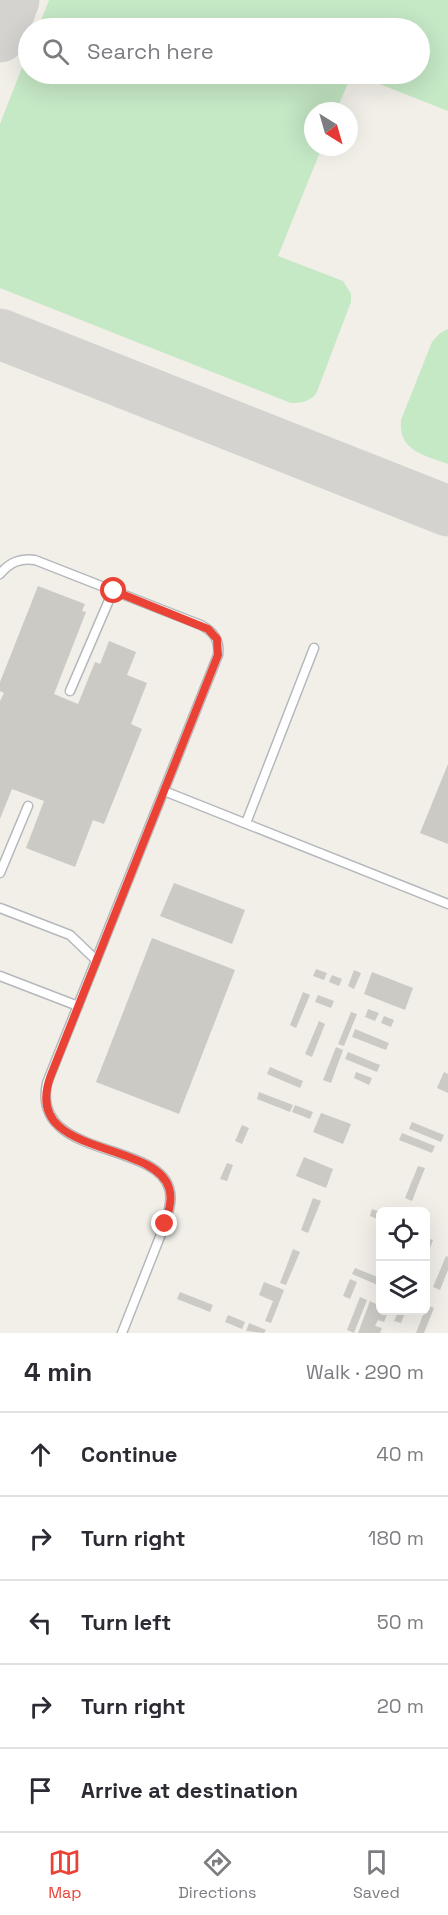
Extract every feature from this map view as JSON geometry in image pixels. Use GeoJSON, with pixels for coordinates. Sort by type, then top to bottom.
{"type":"FeatureCollection","features":[{"type":"Feature","properties":{"kind":"lane"},"geometry":{"type":"LineString","coordinates":[[0,574],[16,561],[35,560],[201,625],[213,634],[219,646],[218,655],[47,1083],[44,1096],[51,1116],[63,1130],[148,1166],[165,1179],[169,1188],[170,1209],[122,1333]]}},
{"type":"Feature","properties":{"kind":"lane"},"geometry":{"type":"LineString","coordinates":[[70,691],[114,591]]}},
{"type":"Feature","properties":{"kind":"lane"},"geometry":{"type":"LineString","coordinates":[[246,823],[314,648]]}},
{"type":"Feature","properties":{"kind":"lane"},"geometry":{"type":"LineString","coordinates":[[164,791],[448,904]]}},
{"type":"Feature","properties":{"kind":"lane"},"geometry":{"type":"LineString","coordinates":[[0,873],[28,806]]}},
{"type":"Feature","properties":{"kind":"lane"},"geometry":{"type":"LineString","coordinates":[[0,908],[70,935],[96,960]]}},
{"type":"Feature","properties":{"kind":"lane"},"geometry":{"type":"LineString","coordinates":[[0,976],[78,1006]]}},
{"type":"Feature","properties":{"kind":"green space"},"geometry":{"type":"Polygon","coordinates":[[[49,0],[448,0],[448,111],[379,84],[430,84],[430,18],[42,18],[49,0]]]}},
{"type":"Feature","properties":{"kind":"green space"},"geometry":{"type":"Polygon","coordinates":[[[18,78],[18,84],[348,84],[340,102],[304,102],[304,156],[318,156],[278,256],[343,281],[351,294],[351,302],[316,394],[305,402],[291,403],[0,288],[0,124],[18,78]]]}},
{"type":"Feature","properties":{"kind":"green space"},"geometry":{"type":"Polygon","coordinates":[[[448,329],[448,464],[422,454],[408,445],[401,430],[401,420],[432,342],[440,333],[448,329]]]}},
{"type":"Feature","properties":{"kind":"building"},"geometry":{"type":"Polygon","coordinates":[[[38,586],[85,604],[82,611],[86,612],[54,694],[78,704],[95,662],[100,664],[109,641],[136,652],[127,675],[147,683],[131,724],[142,729],[104,824],[93,820],[75,867],[26,848],[44,801],[12,789],[0,819],[0,701],[4,693],[0,691],[0,682],[38,586]]]}},
{"type":"Feature","properties":{"kind":"building"},"geometry":{"type":"Polygon","coordinates":[[[448,764],[448,844],[420,833],[448,764]]]}},
{"type":"Feature","properties":{"kind":"building"},"geometry":{"type":"Polygon","coordinates":[[[174,883],[245,910],[232,944],[160,916],[174,883]]]}},
{"type":"Feature","properties":{"kind":"building"},"geometry":{"type":"Polygon","coordinates":[[[152,938],[235,970],[179,1114],[96,1082],[152,938]]]}},
{"type":"Feature","properties":{"kind":"building"},"geometry":{"type":"Polygon","coordinates":[[[316,969],[327,973],[324,980],[313,976],[316,969]]]}},
{"type":"Feature","properties":{"kind":"building"},"geometry":{"type":"Polygon","coordinates":[[[354,970],[361,973],[354,989],[348,986],[354,970]]]}},
{"type":"Feature","properties":{"kind":"building"},"geometry":{"type":"Polygon","coordinates":[[[372,972],[413,988],[405,1010],[364,994],[372,972]]]}},
{"type":"Feature","properties":{"kind":"building"},"geometry":{"type":"Polygon","coordinates":[[[332,975],[342,979],[339,986],[329,982],[332,975]]]}},
{"type":"Feature","properties":{"kind":"building"},"geometry":{"type":"Polygon","coordinates":[[[303,992],[310,995],[296,1028],[290,1025],[303,992]]]}},
{"type":"Feature","properties":{"kind":"building"},"geometry":{"type":"Polygon","coordinates":[[[318,995],[334,1001],[331,1008],[315,1002],[318,995]]]}},
{"type":"Feature","properties":{"kind":"building"},"geometry":{"type":"Polygon","coordinates":[[[368,1009],[379,1013],[375,1021],[365,1017],[368,1009]]]}},
{"type":"Feature","properties":{"kind":"building"},"geometry":{"type":"Polygon","coordinates":[[[351,1012],[357,1014],[344,1046],[338,1044],[351,1012]]]}},
{"type":"Feature","properties":{"kind":"building"},"geometry":{"type":"Polygon","coordinates":[[[384,1016],[394,1020],[391,1027],[381,1023],[384,1016]]]}},
{"type":"Feature","properties":{"kind":"building"},"geometry":{"type":"Polygon","coordinates":[[[319,1021],[325,1024],[312,1057],[305,1054],[319,1021]]]}},
{"type":"Feature","properties":{"kind":"building"},"geometry":{"type":"Polygon","coordinates":[[[355,1029],[389,1043],[386,1050],[352,1037],[355,1029]]]}},
{"type":"Feature","properties":{"kind":"building"},"geometry":{"type":"Polygon","coordinates":[[[336,1047],[343,1050],[331,1083],[323,1080],[336,1047]]]}},
{"type":"Feature","properties":{"kind":"building"},"geometry":{"type":"Polygon","coordinates":[[[348,1052],[380,1065],[377,1072],[345,1059],[348,1052]]]}},
{"type":"Feature","properties":{"kind":"building"},"geometry":{"type":"Polygon","coordinates":[[[270,1067],[303,1081],[300,1088],[267,1074],[270,1067]]]}},
{"type":"Feature","properties":{"kind":"building"},"geometry":{"type":"Polygon","coordinates":[[[356,1072],[372,1078],[369,1085],[354,1078],[356,1072]]]}},
{"type":"Feature","properties":{"kind":"building"},"geometry":{"type":"Polygon","coordinates":[[[444,1072],[448,1074],[448,1093],[437,1088],[444,1072]]]}},
{"type":"Feature","properties":{"kind":"building"},"geometry":{"type":"Polygon","coordinates":[[[259,1092],[293,1105],[290,1112],[257,1099],[259,1092]]]}},
{"type":"Feature","properties":{"kind":"building"},"geometry":{"type":"Polygon","coordinates":[[[295,1105],[313,1112],[310,1119],[292,1112],[295,1105]]]}},
{"type":"Feature","properties":{"kind":"building"},"geometry":{"type":"Polygon","coordinates":[[[321,1113],[351,1124],[343,1144],[313,1132],[321,1113]]]}},
{"type":"Feature","properties":{"kind":"building"},"geometry":{"type":"Polygon","coordinates":[[[412,1122],[444,1135],[441,1142],[409,1129],[412,1122]]]}},
{"type":"Feature","properties":{"kind":"building"},"geometry":{"type":"Polygon","coordinates":[[[242,1125],[249,1128],[242,1144],[235,1141],[242,1125]]]}},
{"type":"Feature","properties":{"kind":"building"},"geometry":{"type":"Polygon","coordinates":[[[402,1133],[435,1146],[432,1153],[399,1140],[402,1133]]]}},
{"type":"Feature","properties":{"kind":"building"},"geometry":{"type":"Polygon","coordinates":[[[304,1157],[333,1169],[326,1188],[296,1176],[304,1157]]]}},
{"type":"Feature","properties":{"kind":"building"},"geometry":{"type":"Polygon","coordinates":[[[227,1163],[233,1165],[227,1181],[220,1179],[227,1163]]]}},
{"type":"Feature","properties":{"kind":"building"},"geometry":{"type":"Polygon","coordinates":[[[418,1166],[425,1168],[412,1201],[405,1198],[418,1166]]]}},
{"type":"Feature","properties":{"kind":"building"},"geometry":{"type":"Polygon","coordinates":[[[313,1198],[321,1201],[308,1233],[301,1230],[313,1198]]]}},
{"type":"Feature","properties":{"kind":"building"},"geometry":{"type":"Polygon","coordinates":[[[372,1209],[376,1210],[376,1218],[370,1216],[372,1209]]]}},
{"type":"Feature","properties":{"kind":"building"},"geometry":{"type":"Polygon","coordinates":[[[293,1249],[300,1252],[286,1285],[280,1283],[293,1249]]]}},
{"type":"Feature","properties":{"kind":"building"},"geometry":{"type":"Polygon","coordinates":[[[446,1256],[448,1257],[448,1270],[440,1290],[433,1287],[446,1256]]]}},
{"type":"Feature","properties":{"kind":"building"},"geometry":{"type":"Polygon","coordinates":[[[355,1268],[376,1276],[376,1284],[352,1274],[355,1268]]]}},
{"type":"Feature","properties":{"kind":"building"},"geometry":{"type":"Polygon","coordinates":[[[350,1279],[357,1282],[350,1299],[343,1296],[350,1279]]]}},
{"type":"Feature","properties":{"kind":"building"},"geometry":{"type":"Polygon","coordinates":[[[264,1282],[284,1290],[271,1323],[265,1321],[273,1301],[259,1295],[264,1282]]]}},
{"type":"Feature","properties":{"kind":"building"},"geometry":{"type":"Polygon","coordinates":[[[180,1292],[213,1305],[210,1312],[177,1299],[180,1292]]]}},
{"type":"Feature","properties":{"kind":"building"},"geometry":{"type":"Polygon","coordinates":[[[360,1297],[367,1300],[354,1333],[347,1330],[360,1297]]]}},
{"type":"Feature","properties":{"kind":"building"},"geometry":{"type":"Polygon","coordinates":[[[370,1301],[376,1304],[376,1315],[387,1315],[384,1322],[378,1320],[375,1326],[382,1328],[380,1333],[358,1333],[370,1301]]]}},
{"type":"Feature","properties":{"kind":"building"},"geometry":{"type":"Polygon","coordinates":[[[430,1306],[434,1308],[424,1333],[416,1333],[423,1315],[430,1315],[430,1306]]]}},
{"type":"Feature","properties":{"kind":"building"},"geometry":{"type":"Polygon","coordinates":[[[228,1315],[245,1322],[242,1329],[225,1322],[228,1315]]]}},
{"type":"Feature","properties":{"kind":"building"},"geometry":{"type":"Polygon","coordinates":[[[397,1315],[404,1315],[401,1323],[394,1321],[397,1315]]]}},
{"type":"Feature","properties":{"kind":"building"},"geometry":{"type":"Polygon","coordinates":[[[249,1323],[266,1330],[264,1333],[246,1331],[249,1323]]]}},
{"type":"Feature","properties":{"kind":"taxiway"},"geometry":{"type":"LineString","coordinates":[[0,37],[14,0]]}},
{"type":"Feature","properties":{"kind":"taxiway"},"geometry":{"type":"LineString","coordinates":[[0,334],[448,511]]}},
{"type":"Feature","properties":{"kind":"route"},"geometry":{"type":"LineString","coordinates":[[114,591],[208,629],[217,639],[218,655],[47,1083],[44,1096],[51,1116],[63,1130],[148,1166],[165,1179],[170,1197],[170,1209],[165,1224]]}}]}
